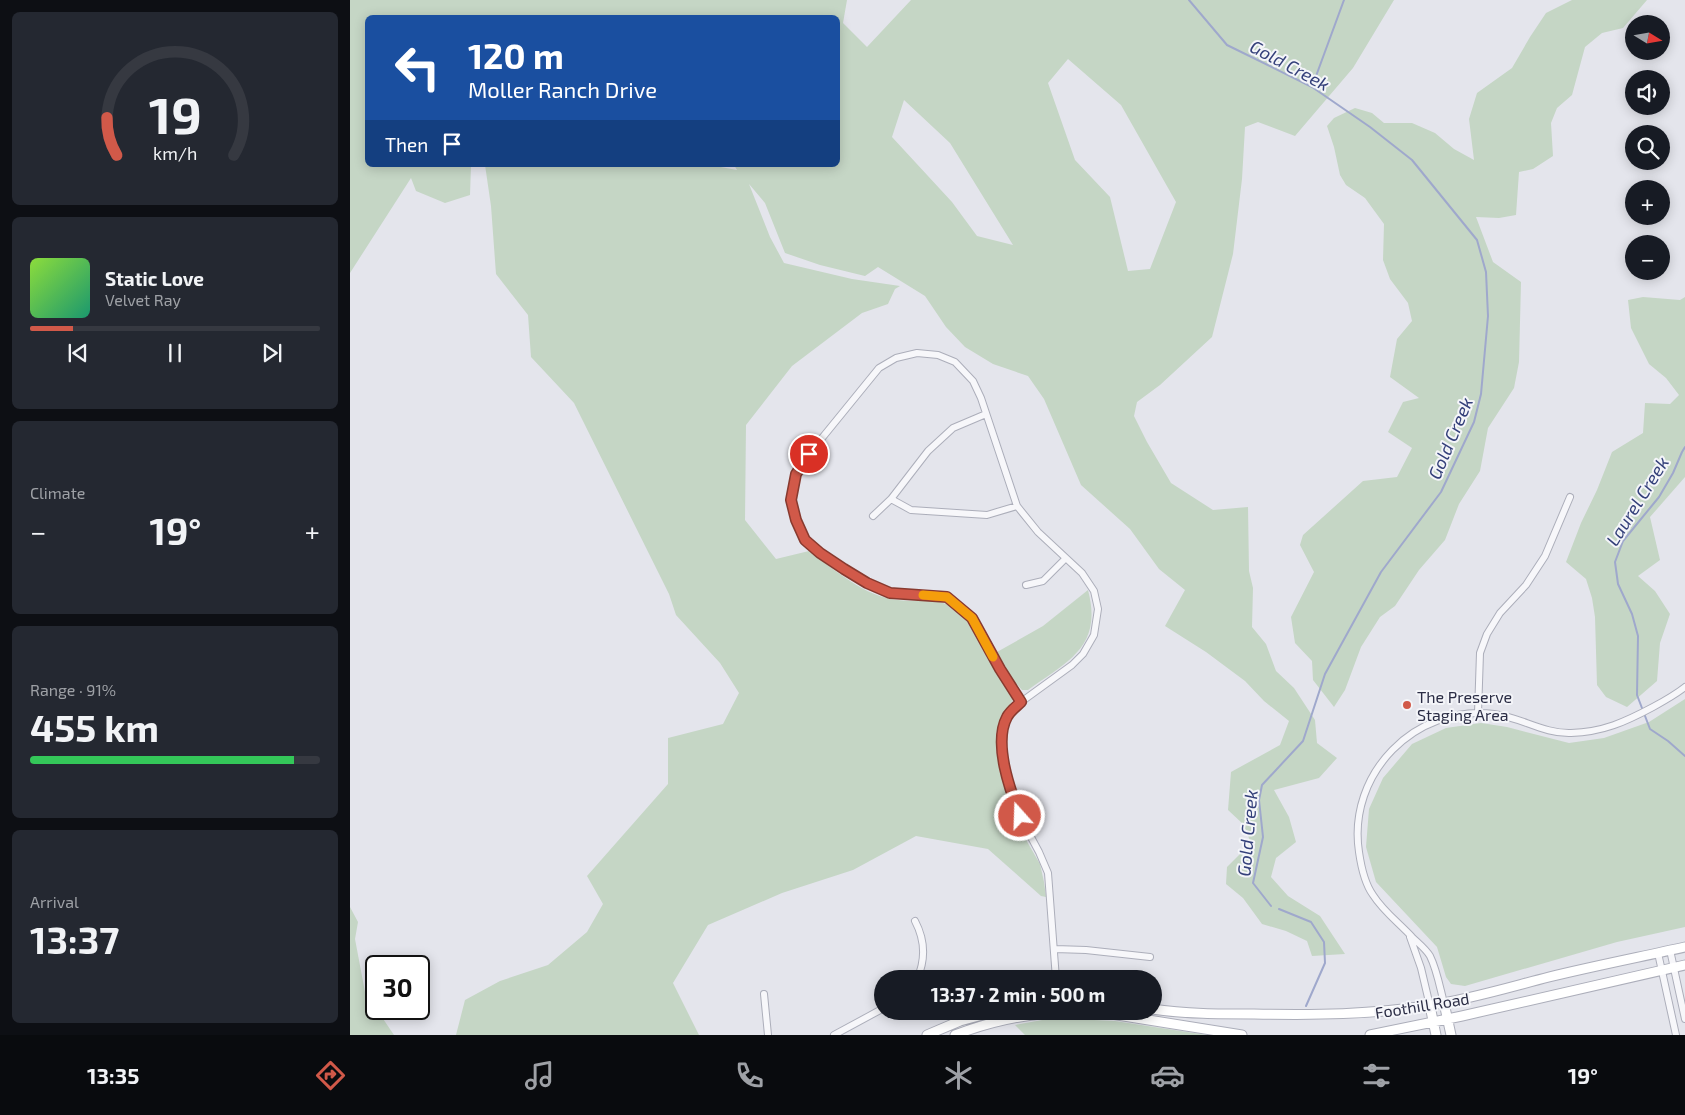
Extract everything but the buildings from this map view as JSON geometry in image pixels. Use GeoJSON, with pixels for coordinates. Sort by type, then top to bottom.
{"type":"FeatureCollection","features":[{"type":"Feature","properties":{"kind":"main road","name":"Foothill Road"},"geometry":{"type":"LineString","coordinates":[[1162,1010],[1200,1013],[1367,1014],[1430,1006],[1685,947]]}},
{"type":"Feature","properties":{"kind":"main road","name":"Foothill Road"},"geometry":{"type":"LineString","coordinates":[[1370,1035],[1685,965]]}},
{"type":"Feature","properties":{"kind":"main road"},"geometry":{"type":"LineString","coordinates":[[1444,1003],[1450,1035]]}},
{"type":"Feature","properties":{"kind":"main road"},"geometry":{"type":"LineString","coordinates":[[1430,1006],[1436,1035]]}},
{"type":"Feature","properties":{"kind":"main road"},"geometry":{"type":"LineString","coordinates":[[927,1035],[964,1020]]}},
{"type":"Feature","properties":{"kind":"main road"},"geometry":{"type":"LineString","coordinates":[[955,1035],[1002,1020]]}},
{"type":"Feature","properties":{"kind":"main road"},"geometry":{"type":"LineString","coordinates":[[1149,1020],[1242,1035]]}},
{"type":"Feature","properties":{"kind":"street"},"geometry":{"type":"LineString","coordinates":[[1021,702],[1000,669],[972,618],[947,597],[890,593],[867,583],[820,553],[805,540],[796,520],[791,500],[796,474],[809,454],[879,368],[896,358],[917,353],[938,355],[956,362],[974,381],[1017,506],[1038,532],[1082,573],[1094,591],[1098,609],[1091,642],[1072,665],[1021,702],[1007,717],[1001,742],[1007,778],[1016,804],[1048,873],[1055,970]]}},
{"type":"Feature","properties":{"kind":"street"},"geometry":{"type":"LineString","coordinates":[[873,516],[891,498],[928,450],[953,428],[986,414]]}},
{"type":"Feature","properties":{"kind":"street"},"geometry":{"type":"LineString","coordinates":[[1478,713],[1480,653],[1487,634],[1500,612],[1526,585],[1545,556],[1570,497]]}},
{"type":"Feature","properties":{"kind":"street"},"geometry":{"type":"LineString","coordinates":[[891,498],[911,510],[978,515],[987,515],[1017,506]]}},
{"type":"Feature","properties":{"kind":"street"},"geometry":{"type":"LineString","coordinates":[[1026,585],[1043,580],[1066,558]]}},
{"type":"Feature","properties":{"kind":"street"},"geometry":{"type":"LineString","coordinates":[[1444,1003],[1430,955],[1372,895],[1363,872],[1357,837],[1358,816],[1364,794],[1386,756],[1404,739],[1421,728],[1446,717],[1478,713],[1495,714],[1512,717],[1550,731],[1569,733],[1592,731],[1626,722],[1663,702],[1685,687]]}},
{"type":"Feature","properties":{"kind":"street"},"geometry":{"type":"LineString","coordinates":[[915,921],[922,934],[923,960],[920,970]]}},
{"type":"Feature","properties":{"kind":"street"},"geometry":{"type":"LineString","coordinates":[[1409,934],[1421,968],[1430,1006]]}},
{"type":"Feature","properties":{"kind":"street"},"geometry":{"type":"LineString","coordinates":[[1054,949],[1086,950],[1150,957]]}},
{"type":"Feature","properties":{"kind":"street"},"geometry":{"type":"LineString","coordinates":[[1670,950],[1685,1019]]}},
{"type":"Feature","properties":{"kind":"street"},"geometry":{"type":"LineString","coordinates":[[1658,953],[1676,1035]]}},
{"type":"Feature","properties":{"kind":"street"},"geometry":{"type":"LineString","coordinates":[[764,994],[768,1035]]}},
{"type":"Feature","properties":{"kind":"street"},"geometry":{"type":"LineString","coordinates":[[834,1035],[874,1013]]}},
{"type":"Feature","properties":{"kind":"green space"},"geometry":{"type":"Polygon","coordinates":[[[350,0],[847,0],[843,23],[867,47],[911,0],[1394,0],[1353,68],[1295,136],[1258,122],[1245,127],[1242,179],[1233,254],[1212,337],[1160,385],[1137,402],[1134,416],[1171,483],[1213,510],[1248,507],[1249,571],[1253,588],[1252,627],[1266,644],[1276,671],[1294,688],[1315,720],[1317,743],[1337,758],[1319,778],[1274,790],[1289,817],[1296,842],[1276,858],[1271,877],[1288,896],[1320,916],[1345,954],[1312,956],[1307,941],[1286,931],[1262,924],[1243,898],[1226,884],[1227,867],[1251,843],[1243,824],[1228,810],[1231,772],[1280,745],[1289,721],[1264,701],[1245,681],[1206,652],[1165,626],[1185,590],[1159,569],[1130,529],[1081,485],[1044,399],[1028,376],[993,364],[965,347],[946,327],[925,296],[878,267],[865,276],[820,265],[785,253],[765,203],[749,184],[770,237],[784,263],[852,279],[900,286],[895,289],[888,304],[862,313],[792,366],[746,425],[745,520],[776,559],[809,551],[851,582],[874,594],[898,600],[934,601],[950,605],[967,619],[1013,700],[1003,714],[996,733],[996,752],[1014,819],[1040,864],[1046,897],[1041,896],[988,849],[916,836],[853,870],[782,893],[708,925],[673,983],[699,1035],[456,1035],[465,1000],[500,981],[548,965],[587,932],[603,904],[587,876],[668,784],[668,738],[723,724],[739,693],[720,663],[676,615],[669,594],[574,403],[531,357],[528,315],[496,274],[491,206],[485,167],[721,167],[737,170],[735,167],[840,167],[840,15],[365,15],[365,167],[471,167],[470,195],[445,203],[416,191],[411,178],[350,273],[350,0]],[[1068,59],[1048,83],[1075,160],[1110,197],[1128,271],[1150,269],[1176,202],[1121,105],[1068,59]],[[904,100],[892,137],[952,202],[977,236],[1013,245],[950,143],[904,100]]]}},
{"type":"Feature","properties":{"kind":"green space"},"geometry":{"type":"Polygon","coordinates":[[[1572,0],[1647,0],[1634,15],[1625,15],[1625,26],[1623,28],[1602,33],[1585,47],[1572,95],[1557,108],[1551,123],[1553,156],[1533,169],[1519,172],[1516,215],[1499,218],[1476,217],[1493,262],[1521,282],[1519,362],[1514,388],[1488,428],[1480,471],[1459,504],[1445,540],[1419,570],[1395,606],[1380,617],[1361,647],[1345,690],[1334,707],[1313,680],[1312,661],[1295,643],[1291,617],[1314,572],[1300,545],[1303,535],[1363,481],[1397,477],[1412,448],[1388,432],[1403,402],[1419,398],[1390,377],[1397,339],[1412,321],[1408,303],[1390,279],[1383,260],[1384,224],[1365,198],[1346,185],[1340,175],[1327,126],[1334,118],[1355,108],[1372,113],[1384,123],[1412,123],[1435,133],[1454,149],[1474,160],[1469,119],[1477,93],[1512,68],[1546,13],[1572,0]]]}},
{"type":"Feature","properties":{"kind":"green space"},"geometry":{"type":"Polygon","coordinates":[[[1643,297],[1680,300],[1685,297],[1685,477],[1650,517],[1660,560],[1638,576],[1655,591],[1670,614],[1660,643],[1657,681],[1627,707],[1606,697],[1597,685],[1595,617],[1592,598],[1586,579],[1566,562],[1612,452],[1643,433],[1645,403],[1670,404],[1679,395],[1666,378],[1649,364],[1631,328],[1628,300],[1643,297]]]}},
{"type":"Feature","properties":{"kind":"green space"},"geometry":{"type":"Polygon","coordinates":[[[1088,590],[1091,626],[1079,650],[1069,661],[1028,690],[1022,690],[1013,680],[997,652],[1043,626],[1088,590]]]}},
{"type":"Feature","properties":{"kind":"green space"},"geometry":{"type":"Polygon","coordinates":[[[1685,699],[1685,927],[1617,942],[1465,986],[1451,984],[1446,977],[1437,947],[1376,882],[1366,847],[1369,809],[1383,778],[1412,744],[1446,728],[1481,723],[1507,727],[1569,743],[1604,738],[1649,722],[1685,699]]]}},
{"type":"Feature","properties":{"kind":"green space"},"geometry":{"type":"Polygon","coordinates":[[[350,907],[358,922],[355,939],[365,992],[365,1020],[384,1020],[394,1035],[350,1035],[350,907]]]}},
{"type":"Feature","properties":{"kind":"green space"},"geometry":{"type":"Polygon","coordinates":[[[1042,1020],[1115,1021],[1207,1035],[1025,1035],[1015,1025],[1042,1020]]]}},
{"type":"Feature","properties":{"kind":"waterway","name":"Gold Creek"},"geometry":{"type":"LineString","coordinates":[[1189,0],[1227,45],[1312,87],[1370,127],[1412,160],[1477,240],[1486,272],[1488,316],[1481,394],[1474,422],[1441,492],[1381,572],[1325,674],[1303,741],[1262,785],[1259,800],[1263,837],[1253,883],[1271,906]]}},
{"type":"Feature","properties":{"kind":"waterway"},"geometry":{"type":"LineString","coordinates":[[1312,87],[1344,0]]}},
{"type":"Feature","properties":{"kind":"waterway","name":"Laurel Creek"},"geometry":{"type":"LineString","coordinates":[[1685,447],[1659,497],[1623,541],[1615,562],[1618,584],[1632,614],[1638,636],[1637,695],[1650,729],[1685,756]]}},
{"type":"Feature","properties":{"kind":"waterway","name":"Gold Creek"},"geometry":{"type":"LineString","coordinates":[[1279,909],[1311,922],[1324,942],[1325,963],[1306,1006]]}},
{"type":"Feature","properties":{"kind":"slow traffic"},"geometry":{"type":"LineString","coordinates":[[923,595],[947,597],[972,618],[993,657]]}},
{"type":"Feature","properties":{"kind":"place","name":"The Preserve Staging Area"},"geometry":{"type":"Point","coordinates":[1407,705]}},
{"type":"Feature","properties":{"kind":"route"},"geometry":{"type":"LineString","coordinates":[[809,454],[796,474],[791,500],[796,520],[805,540],[844,569],[867,583],[890,593],[947,597],[972,618],[1000,669],[1021,702],[1007,717],[1001,742],[1007,778],[1020,816]]}}]}
